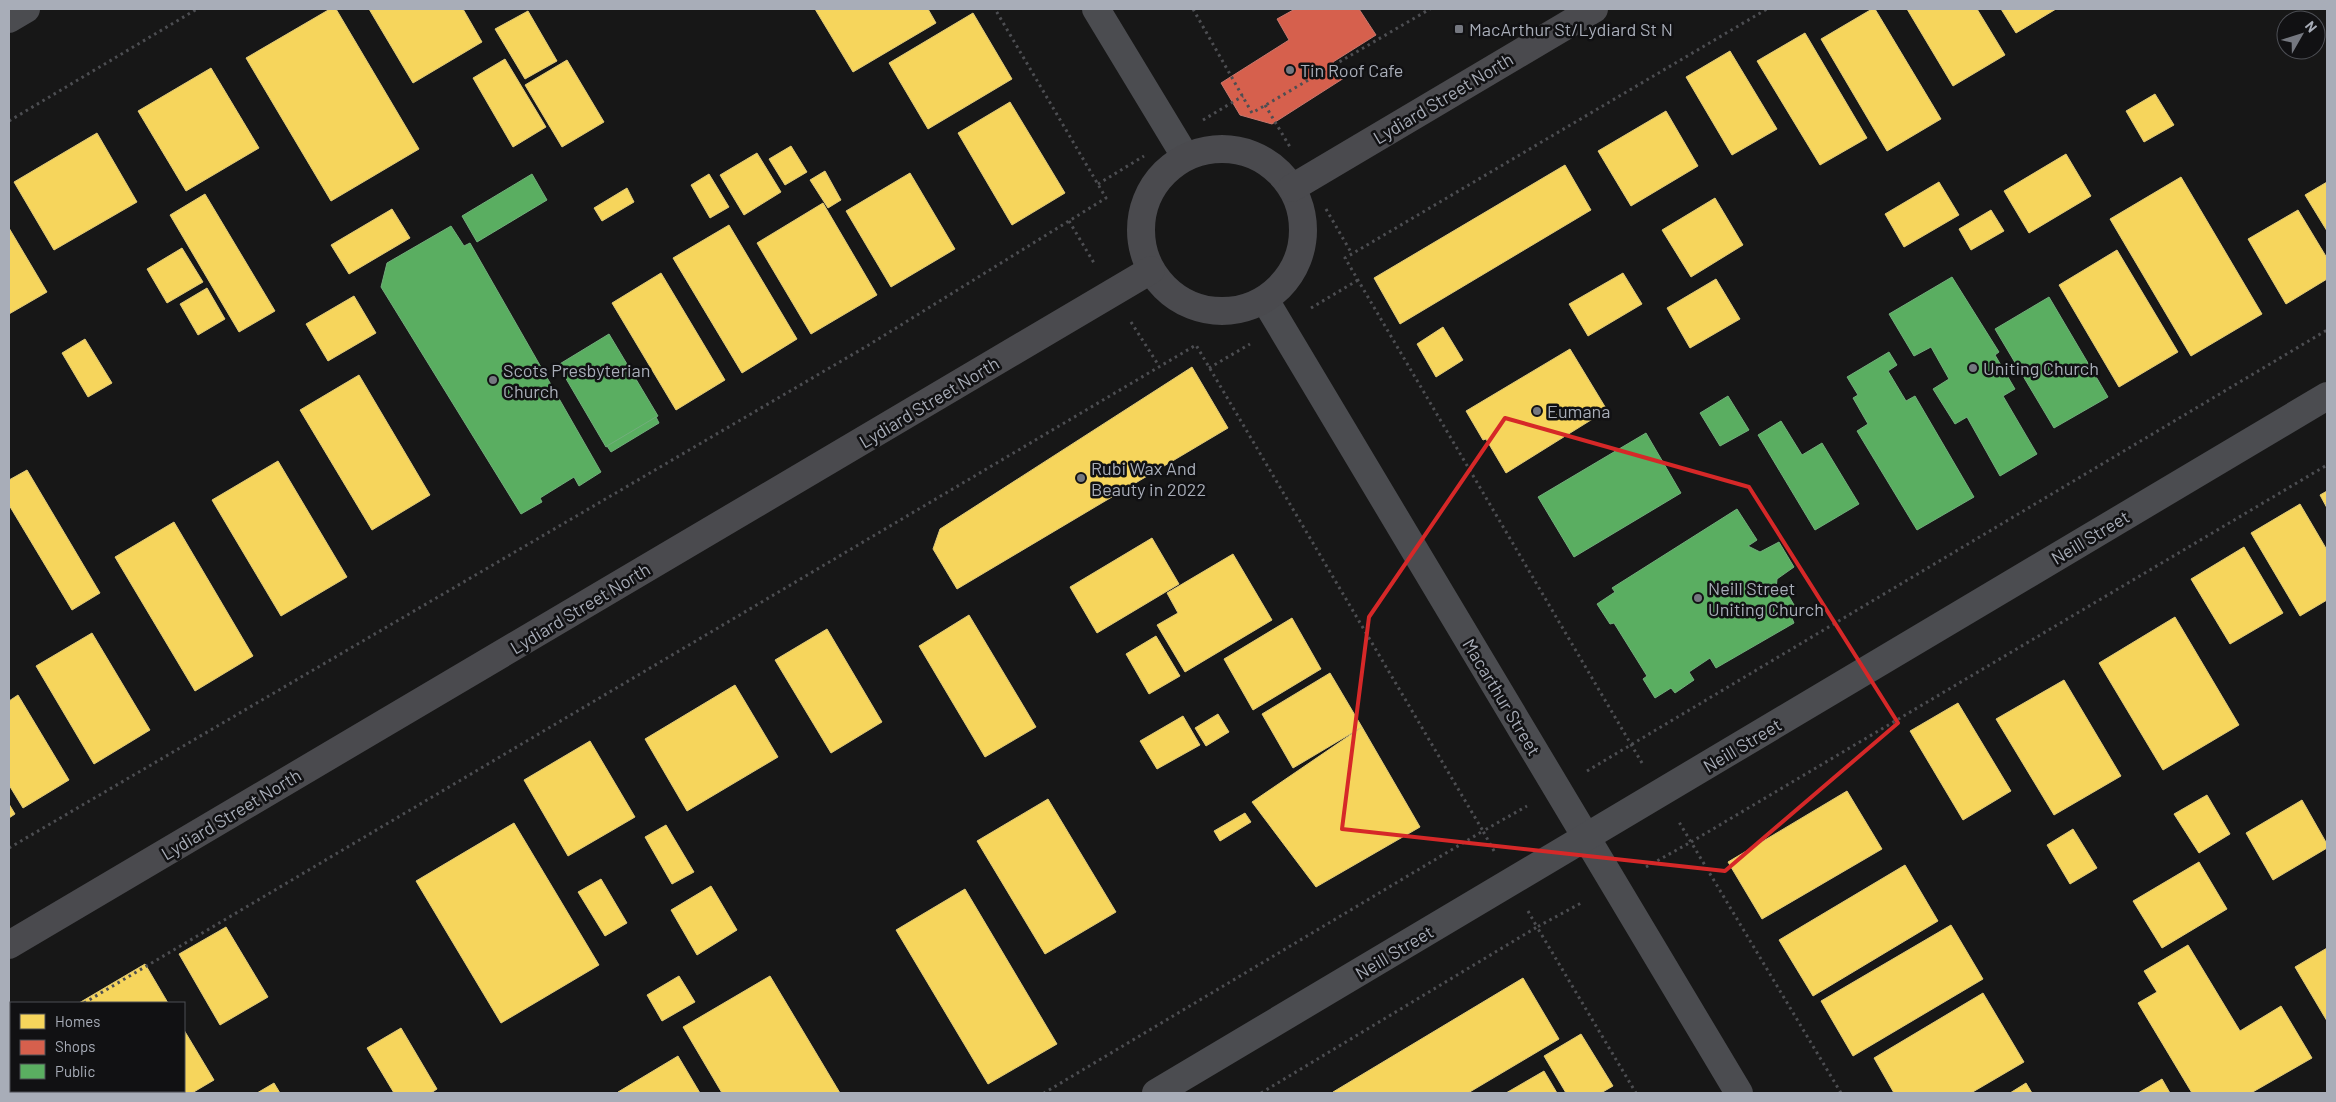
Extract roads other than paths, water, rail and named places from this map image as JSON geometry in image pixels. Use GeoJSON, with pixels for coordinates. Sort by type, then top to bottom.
{"type":"FeatureCollection","features":[{"type":"Feature","properties":{"kind":"street"},"geometry":{"type":"LineString","coordinates":[[9,19],[26,9]]}},
{"type":"Feature","properties":{"kind":"street"},"geometry":{"type":"LineString","coordinates":[[1096,9],[1185,156]]}},
{"type":"Feature","properties":{"kind":"street","name":"Lydiard Street North"},"geometry":{"type":"LineString","coordinates":[[1292,188],[1594,9]]}},
{"type":"Feature","properties":{"kind":"street"},"geometry":{"type":"LineString","coordinates":[[1208,149],[1233,149],[1256,155],[1277,168],[1292,188],[1302,211],[1304,236],[1298,261],[1284,283],[1265,300],[1241,310],[1214,311],[1189,305],[1167,290],[1151,270],[1143,249],[1141,234],[1144,205],[1153,186],[1167,169],[1185,156],[1208,149]]}},
{"type":"Feature","properties":{"kind":"street","name":"Lydiard Street North"},"geometry":{"type":"LineString","coordinates":[[9,945],[1151,270]]}},
{"type":"Feature","properties":{"kind":"street","name":"Macarthur Street"},"geometry":{"type":"LineString","coordinates":[[1265,300],[1740,1093]]}},
{"type":"Feature","properties":{"kind":"street","name":"Neill Street"},"geometry":{"type":"LineString","coordinates":[[1156,1093],[2327,396]]}},
{"type":"Feature","properties":{"kind":"place","name":"MacArthur St/Lydiard St N"},"geometry":{"type":"Point","coordinates":[1459,29]}},
{"type":"Feature","properties":{"kind":"place","name":"Tin Roof Cafe"},"geometry":{"type":"Point","coordinates":[1290,70]}},
{"type":"Feature","properties":{"kind":"place","name":"Uniting Church"},"geometry":{"type":"Point","coordinates":[1973,368]}},
{"type":"Feature","properties":{"kind":"place","name":"Scots Presbyterian Church"},"geometry":{"type":"Point","coordinates":[493,380]}},
{"type":"Feature","properties":{"kind":"place","name":"Eumana"},"geometry":{"type":"Point","coordinates":[1537,411]}},
{"type":"Feature","properties":{"kind":"place","name":"Rubi Wax And Beauty in 2022"},"geometry":{"type":"Point","coordinates":[1081,478]}},
{"type":"Feature","properties":{"kind":"place","name":"Neill Street Uniting Church"},"geometry":{"type":"Point","coordinates":[1698,598]}}]}
